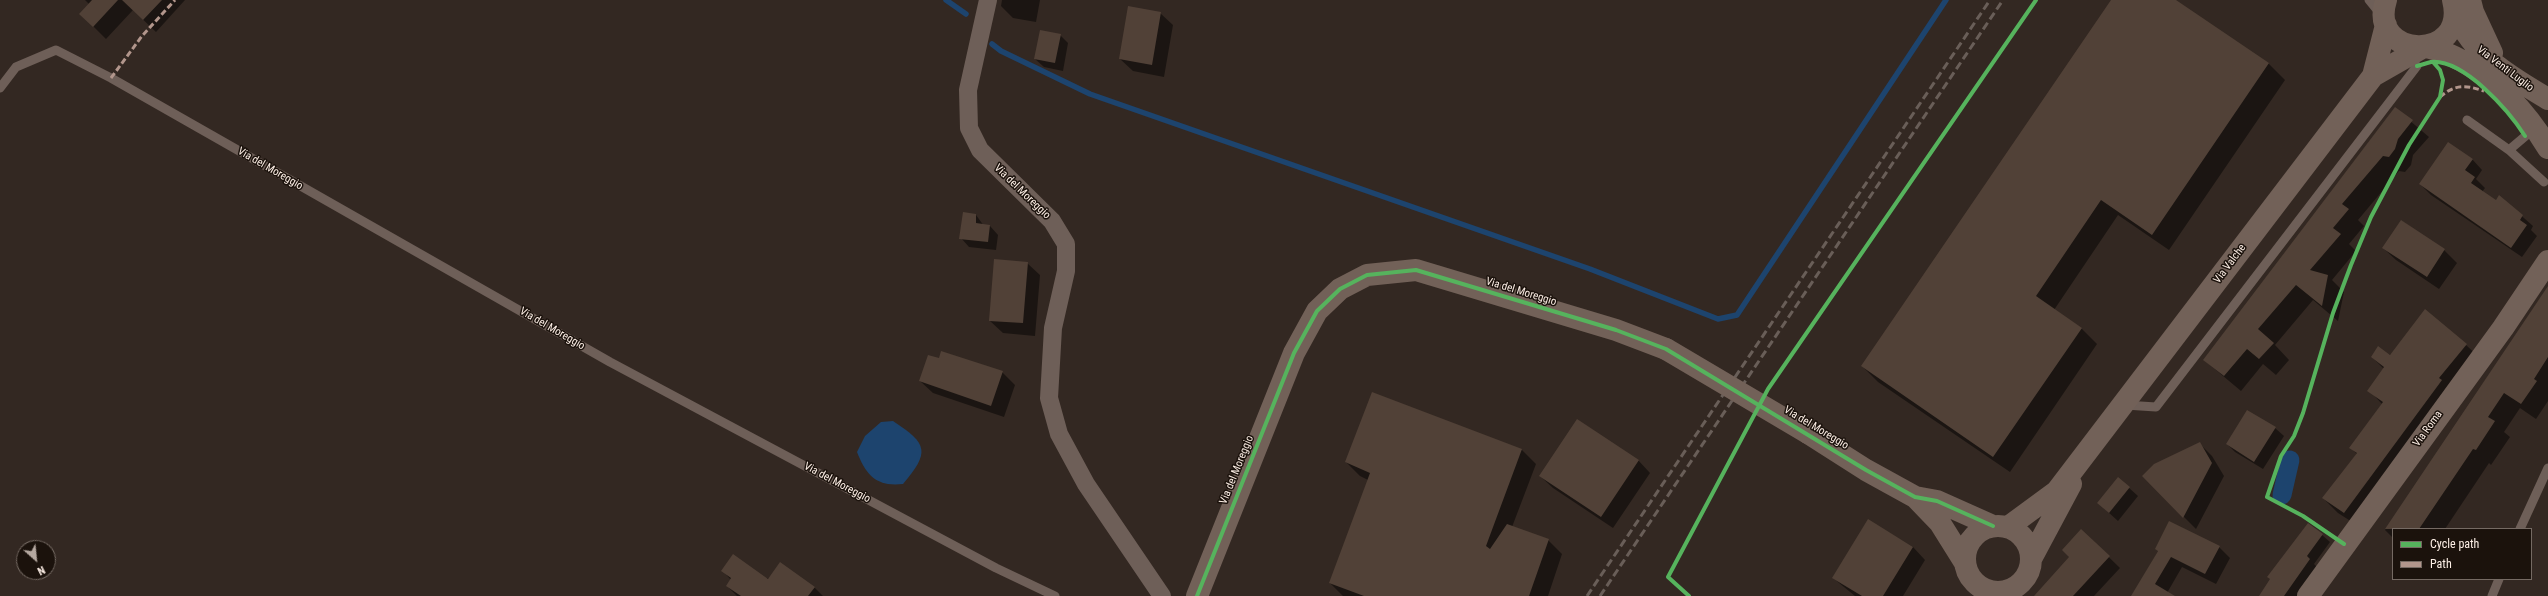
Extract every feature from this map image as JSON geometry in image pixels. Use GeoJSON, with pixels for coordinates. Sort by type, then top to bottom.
{"type":"FeatureCollection","features":[{"type":"Feature","properties":{"kind":"main road","name":"Via Venti Luglio"},"geometry":{"type":"LineString","coordinates":[[2422,54],[2447,35],[2453,24],[2460,4]]}},
{"type":"Feature","properties":{"kind":"main road","name":"Via Venti Luglio"},"geometry":{"type":"LineString","coordinates":[[2460,4],[2471,42],[2478,51],[2548,100]]}},
{"type":"Feature","properties":{"kind":"main road","name":"Via Venti Luglio"},"geometry":{"type":"LineString","coordinates":[[2385,15],[2391,35],[2400,42],[2422,54],[2449,53],[2464,61],[2494,84],[2536,127],[2548,148]]}},
{"type":"Feature","properties":{"kind":"main road","name":"Via Valche"},"geometry":{"type":"LineString","coordinates":[[2000,526],[2057,491],[2088,453],[2373,76],[2385,15]]}},
{"type":"Feature","properties":{"kind":"main road","name":"Via Valche"},"geometry":{"type":"LineString","coordinates":[[2373,76],[2422,54]]}},
{"type":"Feature","properties":{"kind":"main road","name":"Via Roma"},"geometry":{"type":"LineString","coordinates":[[2308,596],[2503,328],[2548,261]]}},
{"type":"Feature","properties":{"kind":"main road","name":"Via del Moreggio"},"geometry":{"type":"LineString","coordinates":[[1197,596],[1294,353],[1317,311],[1340,289],[1367,275],[1416,270],[1609,328],[1666,349],[1866,470],[1915,497],[1940,523],[1967,579]]}},
{"type":"Feature","properties":{"kind":"main road","name":"Via Valche"},"geometry":{"type":"LineString","coordinates":[[2032,557],[2088,453]]}},
{"type":"Feature","properties":{"kind":"main road","name":"Via del Moreggio"},"geometry":{"type":"LineString","coordinates":[[1915,497],[1938,501],[2000,526]]}},
{"type":"Feature","properties":{"kind":"main road"},"geometry":{"type":"LineString","coordinates":[[2000,526],[2024,537],[2032,557],[2027,576],[2016,587],[2003,594],[1982,588],[1967,579],[1965,554],[1972,539],[1984,529],[2000,526]]}},
{"type":"Feature","properties":{"kind":"street","name":"Via del Moreggio"},"geometry":{"type":"LineString","coordinates":[[988,0],[968,90],[969,128],[980,150],[1052,221],[1066,244],[1066,271],[1053,328],[1049,398],[1059,434],[1086,484],[1162,596]]}},
{"type":"Feature","properties":{"kind":"lane"},"geometry":{"type":"LineString","coordinates":[[2369,0],[2385,15]]}},
{"type":"Feature","properties":{"kind":"lane","name":"Via del Moreggio"},"geometry":{"type":"LineString","coordinates":[[0,88],[16,67],[56,50],[111,78],[610,362],[996,568],[1055,596]]}},
{"type":"Feature","properties":{"kind":"lane"},"geometry":{"type":"LineString","coordinates":[[2124,405],[2156,407],[2422,54]]}},
{"type":"Feature","properties":{"kind":"lane"},"geometry":{"type":"LineString","coordinates":[[2467,120],[2509,150],[2544,182]]}},
{"type":"Feature","properties":{"kind":"lane"},"geometry":{"type":"LineString","coordinates":[[2509,150],[2536,127]]}},
{"type":"Feature","properties":{"kind":"lane"},"geometry":{"type":"LineString","coordinates":[[2520,528],[2548,468]]}},
{"type":"Feature","properties":{"kind":"lane"},"geometry":{"type":"LineString","coordinates":[[2492,596],[2499,580]]}},
{"type":"Feature","properties":{"kind":"water"},"geometry":{"type":"Polygon","coordinates":[[[893,421],[913,436],[919,443],[921,449],[921,456],[918,464],[903,484],[886,484],[873,478],[864,467],[857,452],[865,436],[881,422],[893,421]]]}},
{"type":"Feature","properties":{"kind":"building"},"geometry":{"type":"Polygon","coordinates":[[[92,0],[118,0],[93,27],[79,14],[92,0]]]}},
{"type":"Feature","properties":{"kind":"building"},"geometry":{"type":"Polygon","coordinates":[[[122,0],[162,0],[143,20],[122,0]]]}},
{"type":"Feature","properties":{"kind":"building"},"geometry":{"type":"Polygon","coordinates":[[[2111,0],[2176,0],[2269,63],[2152,235],[2101,200],[2036,296],[2082,328],[1993,457],[1861,366],[2111,0]]]}},
{"type":"Feature","properties":{"kind":"building"},"geometry":{"type":"Polygon","coordinates":[[[1128,6],[1161,12],[1152,65],[1119,59],[1128,6]]]}},
{"type":"Feature","properties":{"kind":"building"},"geometry":{"type":"Polygon","coordinates":[[[1040,30],[1061,34],[1055,63],[1034,59],[1040,30]]]}},
{"type":"Feature","properties":{"kind":"building"},"geometry":{"type":"Polygon","coordinates":[[[2395,107],[2413,120],[2398,139],[2395,149],[2389,157],[2383,156],[2342,204],[2349,209],[2333,228],[2341,234],[2310,270],[2328,275],[2322,306],[2296,285],[2258,329],[2274,343],[2259,359],[2247,349],[2224,376],[2203,360],[2395,107]]]}},
{"type":"Feature","properties":{"kind":"building"},"geometry":{"type":"Polygon","coordinates":[[[2448,142],[2473,159],[2465,170],[2475,177],[2471,183],[2496,200],[2499,195],[2523,215],[2520,220],[2527,225],[2511,248],[2419,184],[2448,142]]]}},
{"type":"Feature","properties":{"kind":"building"},"geometry":{"type":"Polygon","coordinates":[[[963,212],[976,214],[976,223],[990,225],[988,242],[959,239],[963,212]]]}},
{"type":"Feature","properties":{"kind":"building"},"geometry":{"type":"Polygon","coordinates":[[[2401,220],[2445,249],[2427,277],[2382,248],[2401,220]]]}},
{"type":"Feature","properties":{"kind":"building"},"geometry":{"type":"Polygon","coordinates":[[[994,259],[1028,262],[1023,323],[989,321],[994,259]]]}},
{"type":"Feature","properties":{"kind":"building"},"geometry":{"type":"Polygon","coordinates":[[[2548,286],[2548,357],[2534,379],[2537,381],[2521,404],[2504,393],[2488,417],[2495,421],[2476,450],[2473,449],[2420,528],[2385,529],[2548,286]]]}},
{"type":"Feature","properties":{"kind":"building"},"geometry":{"type":"Polygon","coordinates":[[[2425,309],[2467,344],[2439,378],[2442,380],[2344,513],[2322,498],[2357,453],[2349,448],[2383,402],[2367,391],[2384,367],[2371,357],[2378,346],[2390,355],[2425,309]]]}},
{"type":"Feature","properties":{"kind":"building"},"geometry":{"type":"Polygon","coordinates":[[[941,351],[1003,371],[991,406],[919,381],[928,355],[939,358],[941,351]]]}},
{"type":"Feature","properties":{"kind":"building"},"geometry":{"type":"Polygon","coordinates":[[[1372,392],[1522,449],[1486,546],[1490,549],[1507,524],[1549,539],[1529,596],[1364,596],[1329,583],[1370,473],[1345,462],[1372,392]]]}},
{"type":"Feature","properties":{"kind":"building"},"geometry":{"type":"Polygon","coordinates":[[[2247,410],[2276,427],[2254,462],[2226,444],[2247,410]]]}},
{"type":"Feature","properties":{"kind":"building"},"geometry":{"type":"Polygon","coordinates":[[[1577,419],[1639,460],[1601,517],[1539,476],[1577,419]]]}},
{"type":"Feature","properties":{"kind":"building"},"geometry":{"type":"Polygon","coordinates":[[[2200,442],[2212,463],[2183,518],[2142,476],[2154,464],[2200,442]]]}},
{"type":"Feature","properties":{"kind":"building"},"geometry":{"type":"Polygon","coordinates":[[[2118,477],[2130,487],[2109,513],[2097,503],[2118,477]]]}},
{"type":"Feature","properties":{"kind":"building"},"geometry":{"type":"Polygon","coordinates":[[[1868,519],[1913,547],[1883,596],[1862,596],[1832,578],[1868,519]]]}},
{"type":"Feature","properties":{"kind":"building"},"geometry":{"type":"Polygon","coordinates":[[[2169,521],[2220,546],[2205,574],[2171,557],[2155,584],[2175,596],[2131,596],[2158,551],[2155,549],[2169,521]]]}},
{"type":"Feature","properties":{"kind":"building"},"geometry":{"type":"Polygon","coordinates":[[[2308,523],[2323,534],[2307,556],[2310,559],[2284,596],[2259,596],[2270,579],[2267,577],[2308,523]]]}},
{"type":"Feature","properties":{"kind":"building"},"geometry":{"type":"Polygon","coordinates":[[[2081,529],[2110,556],[2073,596],[2034,596],[2069,557],[2062,550],[2081,529]]]}},
{"type":"Feature","properties":{"kind":"building"},"geometry":{"type":"Polygon","coordinates":[[[733,554],[768,579],[780,562],[815,587],[808,596],[741,596],[726,586],[731,578],[721,571],[733,554]]]}},
{"type":"Feature","properties":{"kind":"waterway"},"geometry":{"type":"LineString","coordinates":[[946,0],[966,14]]}},
{"type":"Feature","properties":{"kind":"waterway"},"geometry":{"type":"LineString","coordinates":[[992,44],[1001,51],[1090,94],[1590,269],[1718,319],[1737,315],[1946,0]]}},
{"type":"Feature","properties":{"kind":"waterway"},"geometry":{"type":"LineString","coordinates":[[2282,495],[2290,460]]}},
{"type":"Feature","properties":{"kind":"railway"},"geometry":{"type":"LineString","coordinates":[[1587,596],[1990,0]]}},
{"type":"Feature","properties":{"kind":"railway"},"geometry":{"type":"LineString","coordinates":[[1600,596],[2003,0]]}},
{"type":"Feature","properties":{"kind":"marked path"},"geometry":{"type":"LineString","coordinates":[[111,78],[142,36],[175,0]]}},
{"type":"Feature","properties":{"kind":"marked path"},"geometry":{"type":"LineString","coordinates":[[2440,97],[2451,90],[2461,87],[2484,91]]}},
{"type":"Feature","properties":{"kind":"cycle path"},"geometry":{"type":"LineString","coordinates":[[1689,596],[1668,577],[1768,389],[2036,0]]}},
{"type":"Feature","properties":{"kind":"cycle path"},"geometry":{"type":"LineString","coordinates":[[2417,66],[2431,62],[2444,63],[2471,78],[2497,101],[2525,136]]}},
{"type":"Feature","properties":{"kind":"cycle path"},"geometry":{"type":"LineString","coordinates":[[2344,544],[2303,516],[2267,497],[2281,456],[2294,436],[2303,413],[2333,313],[2371,217],[2409,145],[2440,97],[2443,80],[2440,70],[2433,62]]}},
{"type":"Feature","properties":{"kind":"cycle path"},"geometry":{"type":"LineString","coordinates":[[1197,596],[1294,353],[1317,311],[1340,289],[1367,275],[1416,270],[1616,330],[1666,349],[1866,470],[1915,497],[1937,501],[1993,526]]}}]}
